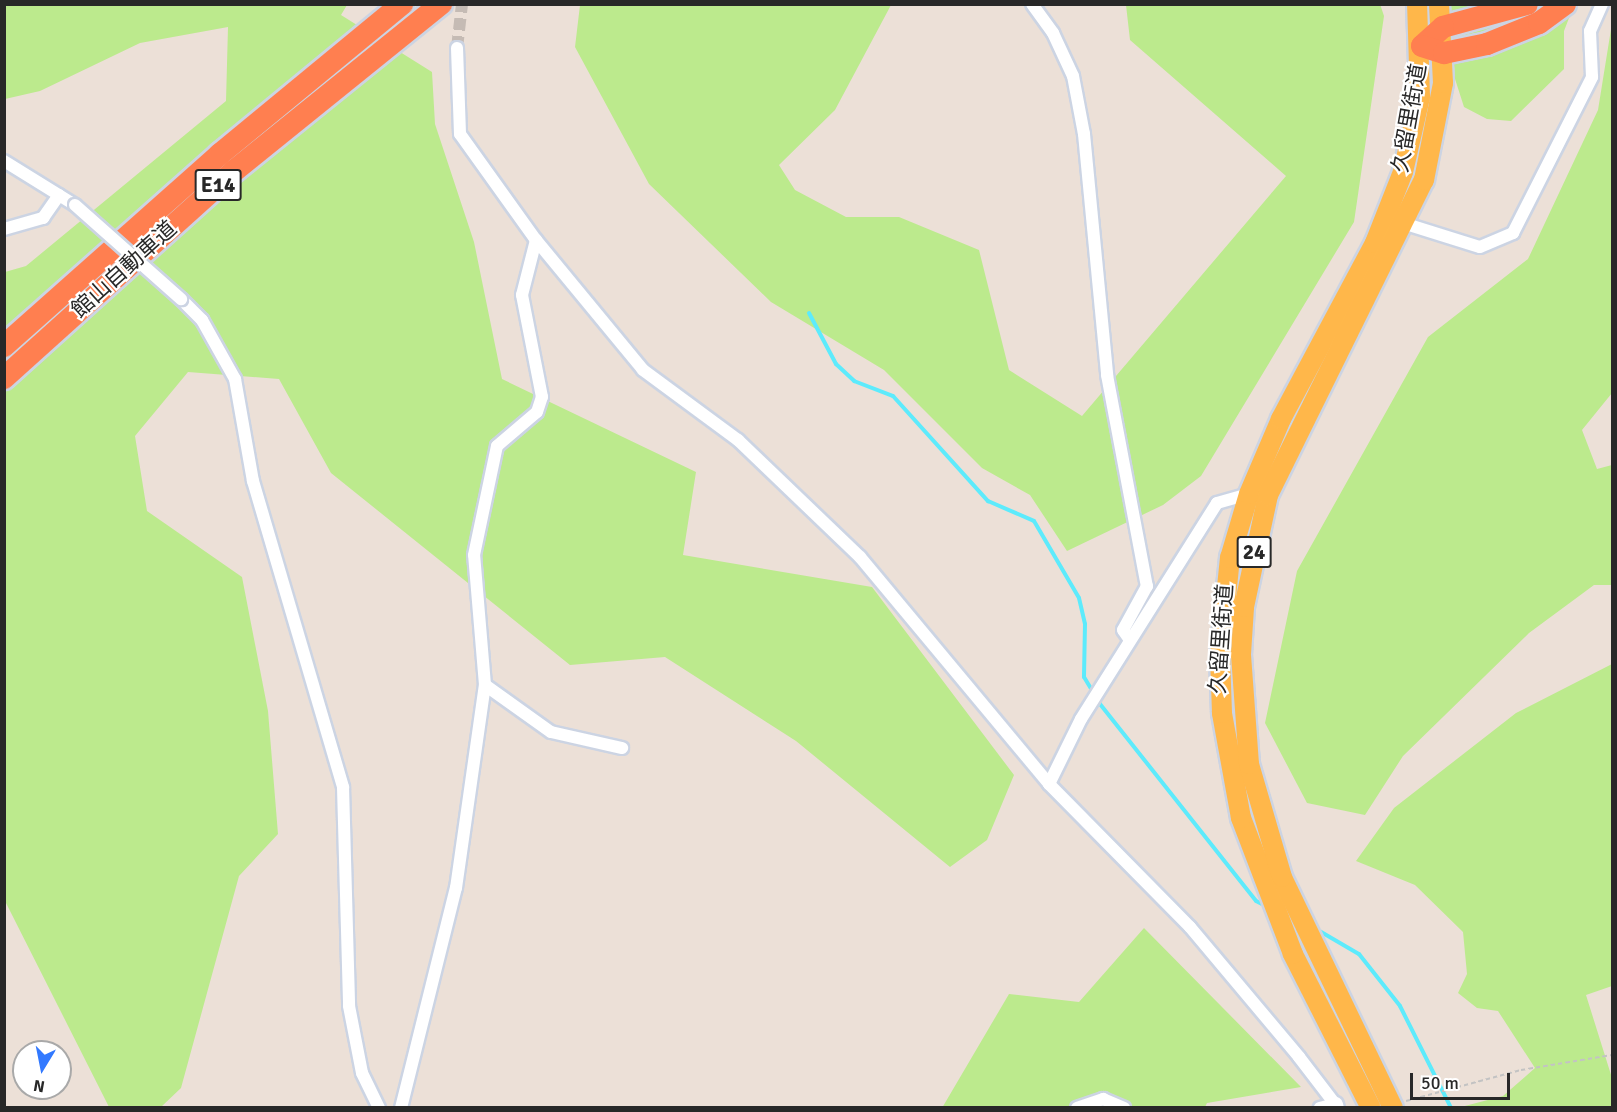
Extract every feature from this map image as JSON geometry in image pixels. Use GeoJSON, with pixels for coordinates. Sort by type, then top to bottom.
{"type":"FeatureCollection","features":[{"type":"Feature","properties":{"kind":"highway","name":"館山自動車道"},"geometry":{"type":"LineString","coordinates":[[4,346],[219,154],[402,4]]}},
{"type":"Feature","properties":{"kind":"highway","name":"館山自動車道"},"geometry":{"type":"LineString","coordinates":[[4,378],[234,171],[441,4]]}},
{"type":"Feature","properties":{"kind":"highway"},"geometry":{"type":"LineString","coordinates":[[1422,46],[1443,27],[1527,4]]}},
{"type":"Feature","properties":{"kind":"highway"},"geometry":{"type":"LineString","coordinates":[[1422,46],[1444,53],[1519,33],[1565,4]]}},
{"type":"Feature","properties":{"kind":"main road","name":"久留里街道"},"geometry":{"type":"LineString","coordinates":[[1371,1107],[1293,954],[1257,865],[1230,769],[1222,713],[1222,617],[1230,558],[1249,494],[1281,419],[1375,243],[1403,172],[1420,97],[1422,46],[1417,4]]}},
{"type":"Feature","properties":{"kind":"main road","name":"久留里街道"},"geometry":{"type":"LineString","coordinates":[[1393,1107],[1282,877],[1249,764],[1241,654],[1244,607],[1268,495],[1406,224],[1435,134],[1444,53],[1439,4]]}},
{"type":"Feature","properties":{"kind":"street"},"geometry":{"type":"LineString","coordinates":[[1032,4],[1053,33],[1073,76],[1084,134],[1107,375],[1147,586],[1123,630],[1130,640]]}},
{"type":"Feature","properties":{"kind":"street"},"geometry":{"type":"LineString","coordinates":[[1406,224],[1480,247],[1513,233],[1592,77],[1590,31],[1602,4]]}},
{"type":"Feature","properties":{"kind":"street"},"geometry":{"type":"LineString","coordinates":[[457,48],[460,134],[537,240],[643,370],[738,440],[860,557],[1049,784],[1190,927],[1336,1106]]}},
{"type":"Feature","properties":{"kind":"street"},"geometry":{"type":"LineString","coordinates":[[4,161],[75,205],[181,299],[202,320],[235,379],[253,481],[343,787],[349,1006],[363,1073],[379,1107]]}},
{"type":"Feature","properties":{"kind":"street"},"geometry":{"type":"LineString","coordinates":[[4,229],[43,218],[59,195]]}},
{"type":"Feature","properties":{"kind":"street"},"geometry":{"type":"LineString","coordinates":[[401,1107],[456,888],[485,685],[474,555],[498,446],[537,412],[542,397],[522,295],[537,240]]}},
{"type":"Feature","properties":{"kind":"street"},"geometry":{"type":"LineString","coordinates":[[1049,784],[1081,719],[1217,503],[1249,494]]}},
{"type":"Feature","properties":{"kind":"street"},"geometry":{"type":"LineString","coordinates":[[485,685],[551,732],[622,748]]}},
{"type":"Feature","properties":{"kind":"street"},"geometry":{"type":"LineString","coordinates":[[1077,1107],[1103,1099],[1124,1107]]}},
{"type":"Feature","properties":{"kind":"street"},"geometry":{"type":"LineString","coordinates":[[1320,1107],[1336,1106]]}},
{"type":"Feature","properties":{"kind":"path"},"geometry":{"type":"LineString","coordinates":[[1393,1107],[1420,1094],[1521,1070],[1612,1055]]}},
{"type":"Feature","properties":{"kind":"green space"},"geometry":{"type":"Polygon","coordinates":[[[1380,4],[1384,16],[1354,222],[1201,476],[1163,505],[1067,551],[1030,495],[982,468],[884,370],[771,302],[649,184],[575,47],[580,5],[891,5],[835,110],[779,165],[795,190],[846,217],[899,217],[979,250],[1009,370],[1082,416],[1286,176],[1130,40],[1126,5],[1380,4]]]}},
{"type":"Feature","properties":{"kind":"green space"},"geometry":{"type":"Polygon","coordinates":[[[1431,4],[1574,5],[1564,31],[1564,69],[1511,121],[1487,119],[1464,107],[1431,4]]]}},
{"type":"Feature","properties":{"kind":"green space"},"geometry":{"type":"Polygon","coordinates":[[[5,5],[347,5],[341,15],[432,72],[435,124],[474,242],[502,379],[696,472],[683,555],[872,587],[1014,775],[987,840],[950,867],[796,741],[665,657],[570,665],[331,473],[279,379],[188,372],[135,436],[147,511],[242,577],[268,711],[278,834],[239,876],[181,1088],[161,1107],[109,1107],[5,901],[5,272],[26,266],[226,101],[228,27],[140,43],[40,91],[5,99],[5,5]]]}},
{"type":"Feature","properties":{"kind":"green space"},"geometry":{"type":"Polygon","coordinates":[[[1612,23],[1612,393],[1582,430],[1597,469],[1612,465],[1612,585],[1594,585],[1529,633],[1403,756],[1365,815],[1307,803],[1265,723],[1297,571],[1428,337],[1528,259],[1598,110],[1612,23]]]}},
{"type":"Feature","properties":{"kind":"green space"},"geometry":{"type":"Polygon","coordinates":[[[1612,664],[1612,986],[1586,995],[1612,1078],[1612,1107],[1461,1107],[1503,1096],[1535,1068],[1498,1011],[1477,1008],[1458,993],[1467,974],[1463,932],[1415,885],[1356,861],[1394,808],[1516,713],[1612,664]]]}},
{"type":"Feature","properties":{"kind":"green space"},"geometry":{"type":"Polygon","coordinates":[[[1144,928],[1301,1087],[1207,1103],[1205,1107],[942,1108],[1009,994],[1079,1002],[1144,928]]]}},
{"type":"Feature","properties":{"kind":"waterway"},"geometry":{"type":"LineString","coordinates":[[809,313],[836,364],[854,381],[893,396],[988,501],[1034,521],[1079,598],[1085,624],[1084,677],[1100,704],[1256,901],[1266,906]]}},
{"type":"Feature","properties":{"kind":"waterway"},"geometry":{"type":"LineString","coordinates":[[1316,929],[1359,954],[1400,1006],[1451,1108]]}},
{"type":"Feature","properties":{"kind":"tunnel"},"geometry":{"type":"LineString","coordinates":[[457,48],[462,4]]}}]}
